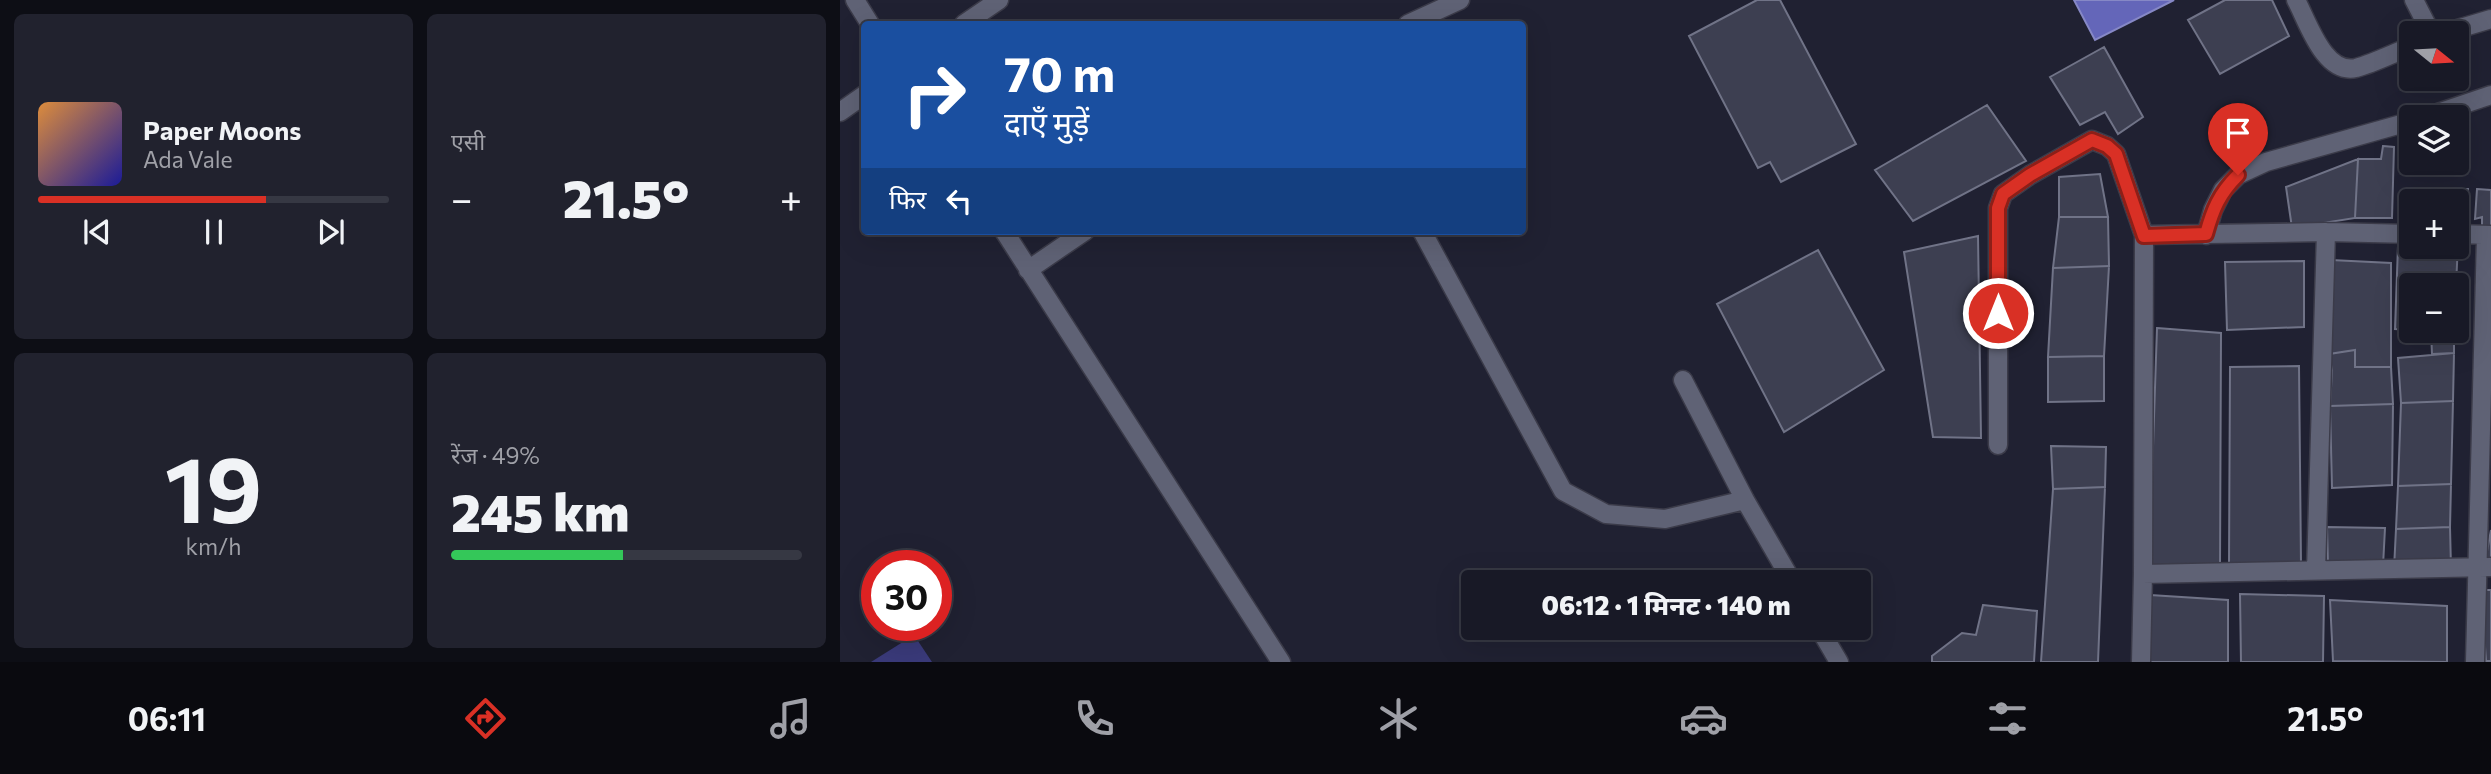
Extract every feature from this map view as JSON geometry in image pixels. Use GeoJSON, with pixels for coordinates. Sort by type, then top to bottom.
{"type":"FeatureCollection","features":[{"type":"Feature","properties":{"kind":"street"},"geometry":{"type":"LineString","coordinates":[[855,0],[868,21]]}},
{"type":"Feature","properties":{"kind":"street"},"geometry":{"type":"LineString","coordinates":[[968,21],[999,0]]}},
{"type":"Feature","properties":{"kind":"street"},"geometry":{"type":"LineString","coordinates":[[1414,21],[1460,0]]}},
{"type":"Feature","properties":{"kind":"street"},"geometry":{"type":"LineString","coordinates":[[2296,0],[2324,54],[2333,65],[2353,69],[2399,51]]}},
{"type":"Feature","properties":{"kind":"street"},"geometry":{"type":"LineString","coordinates":[[2414,0],[2425,21]]}},
{"type":"Feature","properties":{"kind":"street"},"geometry":{"type":"LineString","coordinates":[[2469,26],[2491,19]]}},
{"type":"Feature","properties":{"kind":"street"},"geometry":{"type":"LineString","coordinates":[[2461,105],[2491,95]]}},
{"type":"Feature","properties":{"kind":"street"},"geometry":{"type":"LineString","coordinates":[[840,112],[861,96]]}},
{"type":"Feature","properties":{"kind":"street"},"geometry":{"type":"LineString","coordinates":[[2206,234],[2213,210],[2223,190],[2238,175],[2266,162],[2399,125]]}},
{"type":"Feature","properties":{"kind":"street"},"geometry":{"type":"LineString","coordinates":[[1998,445],[1998,208],[2003,194],[2030,175],[2092,140],[2107,146],[2116,154],[2144,236],[2141,662]]}},
{"type":"Feature","properties":{"kind":"street"},"geometry":{"type":"LineString","coordinates":[[2316,571],[2326,232]]}},
{"type":"Feature","properties":{"kind":"street"},"geometry":{"type":"LineString","coordinates":[[2144,236],[2326,232],[2399,234]]}},
{"type":"Feature","properties":{"kind":"street"},"geometry":{"type":"LineString","coordinates":[[2469,234],[2488,235],[2484,568],[2474,662]]}},
{"type":"Feature","properties":{"kind":"street"},"geometry":{"type":"LineString","coordinates":[[1006,235],[1281,662]]}},
{"type":"Feature","properties":{"kind":"street"},"geometry":{"type":"LineString","coordinates":[[1028,270],[1079,235]]}},
{"type":"Feature","properties":{"kind":"street"},"geometry":{"type":"LineString","coordinates":[[1424,235],[1563,491],[1606,514],[1665,519],[1745,500]]}},
{"type":"Feature","properties":{"kind":"street"},"geometry":{"type":"LineString","coordinates":[[1682,380],[1785,570]]}},
{"type":"Feature","properties":{"kind":"street"},"geometry":{"type":"LineString","coordinates":[[2143,574],[2484,568]]}},
{"type":"Feature","properties":{"kind":"street"},"geometry":{"type":"LineString","coordinates":[[1826,640],[1839,662]]}},
{"type":"Feature","properties":{"kind":"shaded area"},"geometry":{"type":"Polygon","coordinates":[[[2074,0],[2174,0],[2095,40],[2074,0]]]}},
{"type":"Feature","properties":{"kind":"shaded area"},"geometry":{"type":"Polygon","coordinates":[[[904,641],[918,641],[932,662],[871,662],[904,641]]]}},
{"type":"Feature","properties":{"kind":"building"},"geometry":{"type":"Polygon","coordinates":[[[1757,0],[1780,0],[1856,144],[1781,182],[1770,162],[1758,168],[1689,36],[1757,0]]]}},
{"type":"Feature","properties":{"kind":"building"},"geometry":{"type":"Polygon","coordinates":[[[2225,0],[2272,0],[2289,36],[2220,74],[2188,20],[2225,0]]]}},
{"type":"Feature","properties":{"kind":"building"},"geometry":{"type":"Polygon","coordinates":[[[2104,47],[2143,117],[2118,134],[2105,112],[2080,125],[2050,77],[2104,47]]]}},
{"type":"Feature","properties":{"kind":"building"},"geometry":{"type":"Polygon","coordinates":[[[1987,105],[2026,161],[1913,221],[1875,170],[1987,105]]]}},
{"type":"Feature","properties":{"kind":"building"},"geometry":{"type":"Polygon","coordinates":[[[2383,146],[2394,147],[2392,218],[2355,218],[2358,159],[2381,159],[2383,146]]]}},
{"type":"Feature","properties":{"kind":"building"},"geometry":{"type":"Polygon","coordinates":[[[2358,159],[2355,218],[2292,228],[2286,187],[2358,159]]]}},
{"type":"Feature","properties":{"kind":"building"},"geometry":{"type":"Polygon","coordinates":[[[2100,174],[2108,217],[2059,217],[2059,177],[2100,174]]]}},
{"type":"Feature","properties":{"kind":"building"},"geometry":{"type":"Polygon","coordinates":[[[2477,189],[2491,190],[2491,227],[2482,227],[2482,217],[2475,219],[2477,189]]]}},
{"type":"Feature","properties":{"kind":"building"},"geometry":{"type":"Polygon","coordinates":[[[2059,217],[2108,217],[2109,266],[2053,268],[2059,217]]]}},
{"type":"Feature","properties":{"kind":"building"},"geometry":{"type":"Polygon","coordinates":[[[1978,236],[1981,438],[1933,437],[1904,252],[1978,236]]]}},
{"type":"Feature","properties":{"kind":"building"},"geometry":{"type":"Polygon","coordinates":[[[2398,246],[2399,259],[2457,259],[2457,273],[2399,273],[2399,329],[2395,329],[2398,246]]]}},
{"type":"Feature","properties":{"kind":"building"},"geometry":{"type":"Polygon","coordinates":[[[1818,250],[1884,370],[1784,432],[1717,304],[1818,250]]]}},
{"type":"Feature","properties":{"kind":"building"},"geometry":{"type":"Polygon","coordinates":[[[2331,260],[2391,263],[2391,367],[2355,367],[2355,350],[2329,354],[2331,260]]]}},
{"type":"Feature","properties":{"kind":"building"},"geometry":{"type":"Polygon","coordinates":[[[2304,261],[2304,327],[2227,330],[2225,262],[2304,261]]]}},
{"type":"Feature","properties":{"kind":"building"},"geometry":{"type":"Polygon","coordinates":[[[2109,266],[2104,356],[2048,357],[2053,268],[2109,266]]]}},
{"type":"Feature","properties":{"kind":"building"},"geometry":{"type":"Polygon","coordinates":[[[2157,328],[2221,333],[2220,567],[2149,566],[2157,328]]]}},
{"type":"Feature","properties":{"kind":"building"},"geometry":{"type":"Polygon","coordinates":[[[2432,343],[2454,343],[2454,353],[2432,354],[2432,343]]]}},
{"type":"Feature","properties":{"kind":"building"},"geometry":{"type":"Polygon","coordinates":[[[2355,350],[2355,367],[2391,367],[2393,404],[2330,406],[2332,370],[2329,354],[2355,350]]]}},
{"type":"Feature","properties":{"kind":"building"},"geometry":{"type":"Polygon","coordinates":[[[2454,353],[2453,401],[2401,403],[2398,358],[2454,353]]]}},
{"type":"Feature","properties":{"kind":"building"},"geometry":{"type":"Polygon","coordinates":[[[2104,356],[2104,401],[2048,402],[2048,357],[2104,356]]]}},
{"type":"Feature","properties":{"kind":"building"},"geometry":{"type":"Polygon","coordinates":[[[2299,366],[2301,565],[2229,565],[2230,367],[2299,366]]]}},
{"type":"Feature","properties":{"kind":"building"},"geometry":{"type":"Polygon","coordinates":[[[2453,401],[2451,484],[2398,486],[2401,403],[2453,401]]]}},
{"type":"Feature","properties":{"kind":"building"},"geometry":{"type":"Polygon","coordinates":[[[2393,404],[2392,485],[2332,488],[2330,406],[2393,404]]]}},
{"type":"Feature","properties":{"kind":"building"},"geometry":{"type":"Polygon","coordinates":[[[2051,446],[2106,447],[2105,487],[2053,489],[2051,446]]]}},
{"type":"Feature","properties":{"kind":"building"},"geometry":{"type":"Polygon","coordinates":[[[2451,484],[2450,527],[2396,529],[2398,486],[2451,484]]]}},
{"type":"Feature","properties":{"kind":"building"},"geometry":{"type":"Polygon","coordinates":[[[2105,487],[2098,662],[2041,662],[2053,489],[2105,487]]]}},
{"type":"Feature","properties":{"kind":"building"},"geometry":{"type":"Polygon","coordinates":[[[2327,527],[2385,528],[2383,566],[2328,566],[2327,527]]]}},
{"type":"Feature","properties":{"kind":"building"},"geometry":{"type":"Polygon","coordinates":[[[2450,527],[2451,568],[2394,569],[2396,529],[2450,527]]]}},
{"type":"Feature","properties":{"kind":"building"},"geometry":{"type":"Polygon","coordinates":[[[2491,530],[2491,561],[2485,562],[2491,530]]]}},
{"type":"Feature","properties":{"kind":"building"},"geometry":{"type":"Polygon","coordinates":[[[2481,590],[2491,590],[2491,661],[2486,661],[2481,590]]]}},
{"type":"Feature","properties":{"kind":"building"},"geometry":{"type":"Polygon","coordinates":[[[2240,594],[2324,596],[2323,662],[2241,662],[2240,594]]]}},
{"type":"Feature","properties":{"kind":"building"},"geometry":{"type":"Polygon","coordinates":[[[2150,595],[2228,600],[2228,662],[2146,662],[2150,595]]]}},
{"type":"Feature","properties":{"kind":"building"},"geometry":{"type":"Polygon","coordinates":[[[2330,600],[2447,606],[2447,662],[2333,661],[2330,600]]]}},
{"type":"Feature","properties":{"kind":"building"},"geometry":{"type":"Polygon","coordinates":[[[1983,605],[2037,611],[2034,662],[1932,662],[1932,656],[1962,633],[1976,635],[1983,605]]]}},
{"type":"Feature","properties":{"kind":"route"},"geometry":{"type":"LineString","coordinates":[[1998,313],[1998,208],[2003,194],[2030,175],[2092,140],[2107,146],[2116,154],[2144,236],[2206,234],[2213,210],[2223,190],[2238,175]]}}]}
